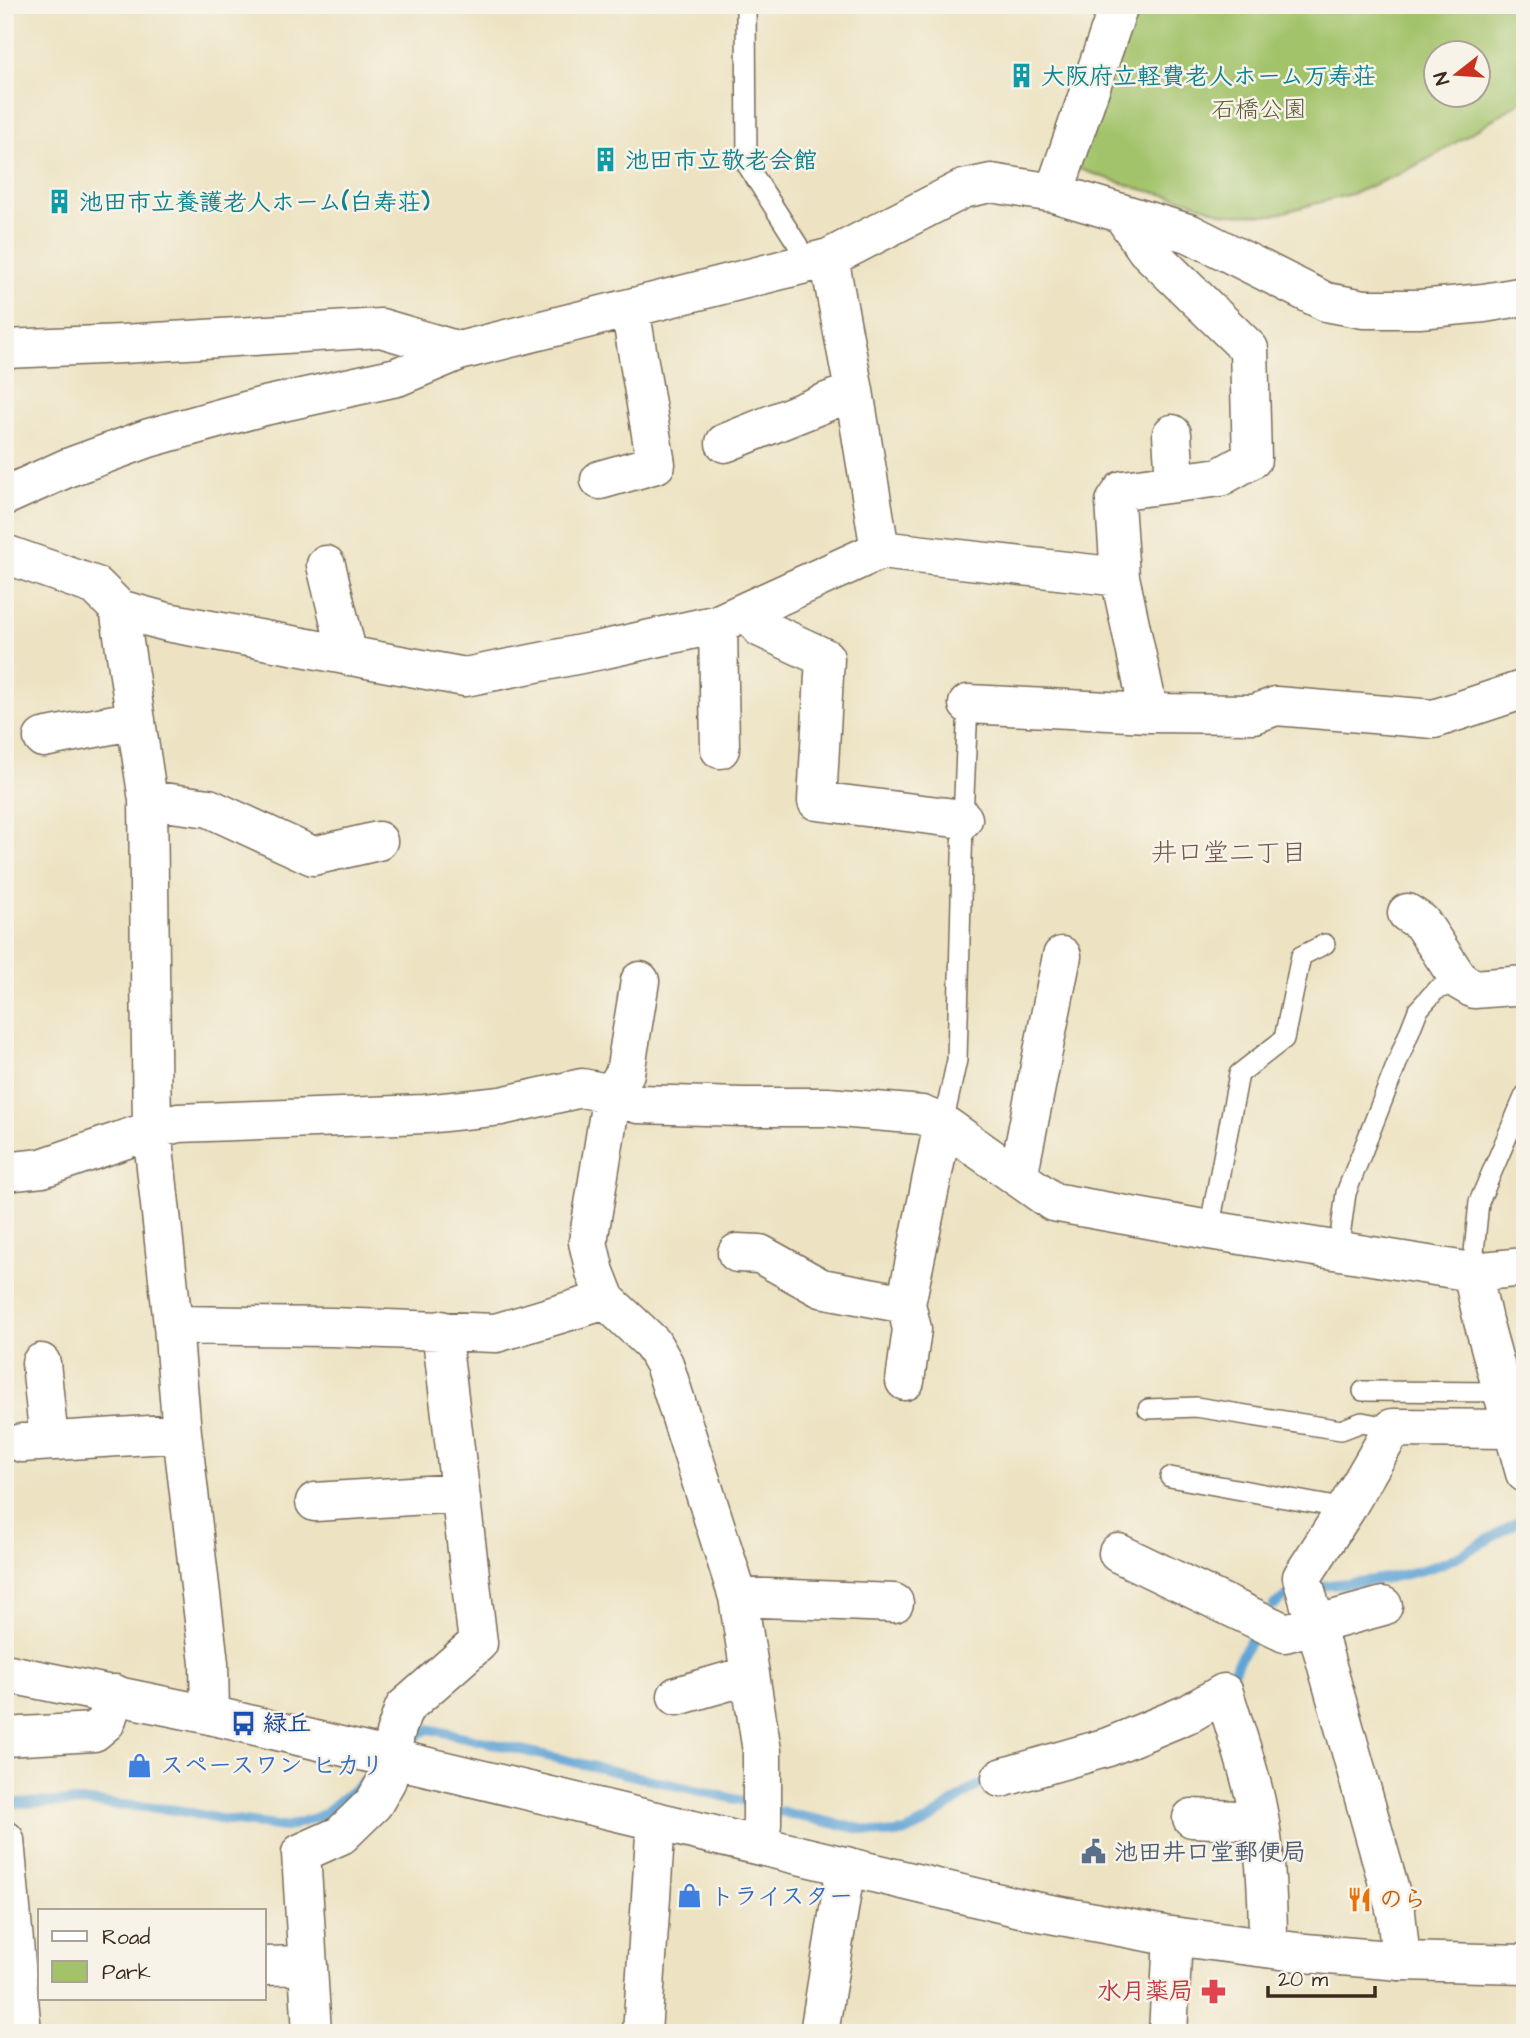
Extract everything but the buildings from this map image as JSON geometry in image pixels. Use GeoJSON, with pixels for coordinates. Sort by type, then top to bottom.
{"type":"FeatureCollection","features":[{"type":"Feature","properties":{"kind":"street"},"geometry":{"type":"LineString","coordinates":[[1054,193],[1119,5]]}},
{"type":"Feature","properties":{"kind":"street"},"geometry":{"type":"LineString","coordinates":[[5,496],[67,468],[149,439],[260,407],[397,377],[459,351],[630,308],[813,251],[963,189],[990,183],[1054,193],[1191,234],[1326,302],[1364,309],[1419,309],[1525,296]]}},
{"type":"Feature","properties":{"kind":"street"},"geometry":{"type":"LineString","coordinates":[[1122,214],[1146,248],[1249,349],[1252,460],[1220,477],[1123,490],[1115,502],[1120,577],[1149,713]]}},
{"type":"Feature","properties":{"kind":"street"},"geometry":{"type":"LineString","coordinates":[[813,251],[854,391],[880,550]]}},
{"type":"Feature","properties":{"kind":"street"},"geometry":{"type":"LineString","coordinates":[[600,480],[656,464],[630,308]]}},
{"type":"Feature","properties":{"kind":"street"},"geometry":{"type":"LineString","coordinates":[[5,349],[381,328],[459,351]]}},
{"type":"Feature","properties":{"kind":"street"},"geometry":{"type":"LineString","coordinates":[[725,443],[854,391]]}},
{"type":"Feature","properties":{"kind":"street"},"geometry":{"type":"LineString","coordinates":[[1172,434],[1175,483]]}},
{"type":"Feature","properties":{"kind":"street"},"geometry":{"type":"LineString","coordinates":[[5,554],[96,586],[119,609],[167,622],[465,677],[601,650],[734,617],[880,550],[1120,577]]}},
{"type":"Feature","properties":{"kind":"street"},"geometry":{"type":"LineString","coordinates":[[326,565],[348,656]]}},
{"type":"Feature","properties":{"kind":"street"},"geometry":{"type":"LineString","coordinates":[[119,609],[148,800],[152,1130],[182,1433],[209,1662],[210,1715]]}},
{"type":"Feature","properties":{"kind":"street"},"geometry":{"type":"LineString","coordinates":[[720,750],[734,617]]}},
{"type":"Feature","properties":{"kind":"street"},"geometry":{"type":"LineString","coordinates":[[734,617],[825,658],[817,801],[963,819]]}},
{"type":"Feature","properties":{"kind":"street"},"geometry":{"type":"LineString","coordinates":[[968,704],[1149,713],[1254,714],[1276,706],[1434,719],[1525,689]]}},
{"type":"Feature","properties":{"kind":"street"},"geometry":{"type":"LineString","coordinates":[[43,738],[136,720]]}},
{"type":"Feature","properties":{"kind":"street"},"geometry":{"type":"LineString","coordinates":[[148,800],[209,808],[313,856],[378,841]]}},
{"type":"Feature","properties":{"kind":"street"},"geometry":{"type":"LineString","coordinates":[[1407,913],[1421,922],[1461,981],[1474,989],[1525,985]]}},
{"type":"Feature","properties":{"kind":"street"},"geometry":{"type":"LineString","coordinates":[[1018,1177],[1037,1009],[1062,956]]}},
{"type":"Feature","properties":{"kind":"street"},"geometry":{"type":"LineString","coordinates":[[640,981],[625,1073],[612,1094],[588,1242],[595,1272],[606,1300],[652,1343],[664,1364],[738,1597],[762,1751],[762,1824],[759,1846]]}},
{"type":"Feature","properties":{"kind":"street"},"geometry":{"type":"LineString","coordinates":[[5,1172],[42,1168],[178,1123],[425,1114],[501,1105],[582,1088],[612,1094],[638,1104],[828,1107],[922,1115],[943,1124],[1053,1202],[1472,1272],[1525,1267]]}},
{"type":"Feature","properties":{"kind":"street"},"geometry":{"type":"LineString","coordinates":[[905,1381],[912,1329],[906,1304],[943,1124]]}},
{"type":"Feature","properties":{"kind":"street"},"geometry":{"type":"LineString","coordinates":[[751,1264],[821,1288],[906,1304]]}},
{"type":"Feature","properties":{"kind":"street"},"geometry":{"type":"LineString","coordinates":[[1401,1961],[1396,1912],[1301,1577],[1346,1509],[1393,1428],[1520,1444],[1483,1321],[1472,1272]]}},
{"type":"Feature","properties":{"kind":"street"},"geometry":{"type":"LineString","coordinates":[[173,1325],[496,1333],[606,1300]]}},
{"type":"Feature","properties":{"kind":"street"},"geometry":{"type":"LineString","coordinates":[[312,2033],[301,1853],[341,1835],[374,1803],[387,1780],[395,1734],[404,1708],[478,1643],[441,1330]]}},
{"type":"Feature","properties":{"kind":"street"},"geometry":{"type":"LineString","coordinates":[[41,1363],[36,1442],[182,1433]]}},
{"type":"Feature","properties":{"kind":"street"},"geometry":{"type":"LineString","coordinates":[[315,1502],[459,1493]]}},
{"type":"Feature","properties":{"kind":"street"},"geometry":{"type":"LineString","coordinates":[[1133,1570],[1285,1633],[1383,1606]]}},
{"type":"Feature","properties":{"kind":"street"},"geometry":{"type":"LineString","coordinates":[[738,1597],[894,1603]]}},
{"type":"Feature","properties":{"kind":"street"},"geometry":{"type":"LineString","coordinates":[[5,1673],[210,1715],[1029,1910],[1173,1937],[1268,1948],[1401,1961],[1525,1964]]}},
{"type":"Feature","properties":{"kind":"street"},"geometry":{"type":"LineString","coordinates":[[677,1696],[750,1675]]}},
{"type":"Feature","properties":{"kind":"street"},"geometry":{"type":"LineString","coordinates":[[1001,1778],[1108,1746],[1190,1713],[1224,1693],[1259,1821],[1267,1904],[1268,1948]]}},
{"type":"Feature","properties":{"kind":"street"},"geometry":{"type":"LineString","coordinates":[[5,1737],[94,1732],[106,1722],[115,1694]]}},
{"type":"Feature","properties":{"kind":"street"},"geometry":{"type":"LineString","coordinates":[[1192,1818],[1259,1821]]}},
{"type":"Feature","properties":{"kind":"street"},"geometry":{"type":"LineString","coordinates":[[642,2033],[656,1821]]}},
{"type":"Feature","properties":{"kind":"street"},"geometry":{"type":"LineString","coordinates":[[5,1840],[8,1912],[28,1960],[16,2023]]}},
{"type":"Feature","properties":{"kind":"street"},"geometry":{"type":"LineString","coordinates":[[819,2033],[846,1866]]}},
{"type":"Feature","properties":{"kind":"street"},"geometry":{"type":"LineString","coordinates":[[1168,2033],[1173,1937]]}},
{"type":"Feature","properties":{"kind":"street"},"geometry":{"type":"LineString","coordinates":[[266,1966],[308,1965]]}},
{"type":"Feature","properties":{"kind":"lane"},"geometry":{"type":"LineString","coordinates":[[746,5],[747,165],[813,251]]}},
{"type":"Feature","properties":{"kind":"lane"},"geometry":{"type":"LineString","coordinates":[[943,1124],[957,1060],[968,704]]}},
{"type":"Feature","properties":{"kind":"lane"},"geometry":{"type":"LineString","coordinates":[[1209,1230],[1239,1074],[1284,1038],[1301,956],[1325,944]]}},
{"type":"Feature","properties":{"kind":"lane"},"geometry":{"type":"LineString","coordinates":[[1338,1251],[1346,1193],[1418,1010],[1436,990],[1461,981]]}},
{"type":"Feature","properties":{"kind":"lane"},"geometry":{"type":"LineString","coordinates":[[1472,1272],[1479,1202],[1525,1095]]}},
{"type":"Feature","properties":{"kind":"lane"},"geometry":{"type":"LineString","coordinates":[[1363,1391],[1503,1392]]}},
{"type":"Feature","properties":{"kind":"lane"},"geometry":{"type":"LineString","coordinates":[[1148,1409],[1196,1406],[1341,1430],[1363,1422],[1393,1428]]}},
{"type":"Feature","properties":{"kind":"lane"},"geometry":{"type":"LineString","coordinates":[[1170,1477],[1346,1509]]}},
{"type":"Feature","properties":{"kind":"green space","name":"石橋公園"},"geometry":{"type":"Polygon","coordinates":[[[1131,5],[1525,5],[1525,99],[1436,155],[1399,174],[1355,193],[1273,215],[1225,214],[1187,200],[1140,189],[1076,168],[1131,5]]]}},
{"type":"Feature","properties":{"kind":"waterway"},"geometry":{"type":"LineString","coordinates":[[1321,1586],[1383,1579],[1443,1563],[1524,1518]]}},
{"type":"Feature","properties":{"kind":"waterway"},"geometry":{"type":"LineString","coordinates":[[1274,1605],[1291,1593]]}},
{"type":"Feature","properties":{"kind":"waterway"},"geometry":{"type":"LineString","coordinates":[[1229,1684],[1237,1663],[1255,1633]]}},
{"type":"Feature","properties":{"kind":"waterway"},"geometry":{"type":"LineString","coordinates":[[406,1745],[421,1732],[429,1729],[748,1802],[775,1811],[885,1834],[906,1832],[928,1821],[972,1789],[990,1780]]}},
{"type":"Feature","properties":{"kind":"waterway"},"geometry":{"type":"LineString","coordinates":[[5,1803],[88,1802],[177,1810],[219,1819],[285,1827],[318,1817],[375,1772]]}},
{"type":"Feature","properties":{"kind":"place","name":"大阪府立軽費老人ホーム万寿荘"},"geometry":{"type":"Point","coordinates":[1021,76]}},
{"type":"Feature","properties":{"kind":"place","name":"池田市立敬老会館"},"geometry":{"type":"Point","coordinates":[605,160]}},
{"type":"Feature","properties":{"kind":"place","name":"池田市立養護老人ホーム(白寿荘)"},"geometry":{"type":"Point","coordinates":[59,202]}},
{"type":"Feature","properties":{"kind":"place","name":"緑丘"},"geometry":{"type":"Point","coordinates":[243,1723]}},
{"type":"Feature","properties":{"kind":"place","name":"スペースワン ヒカリ"},"geometry":{"type":"Point","coordinates":[140,1765]}},
{"type":"Feature","properties":{"kind":"place","name":"池田井口堂郵便局"},"geometry":{"type":"Point","coordinates":[1094,1852]}},
{"type":"Feature","properties":{"kind":"place","name":"トライスター"},"geometry":{"type":"Point","coordinates":[690,1896]}},
{"type":"Feature","properties":{"kind":"place","name":"のら"},"geometry":{"type":"Point","coordinates":[1359,1899]}},
{"type":"Feature","properties":{"kind":"place","name":"水月薬局"},"geometry":{"type":"Point","coordinates":[1213,1991]}},
{"type":"Feature","properties":{"kind":"district","name":"井口堂二丁目"},"geometry":{"type":"Point","coordinates":[1229,852]}}]}
